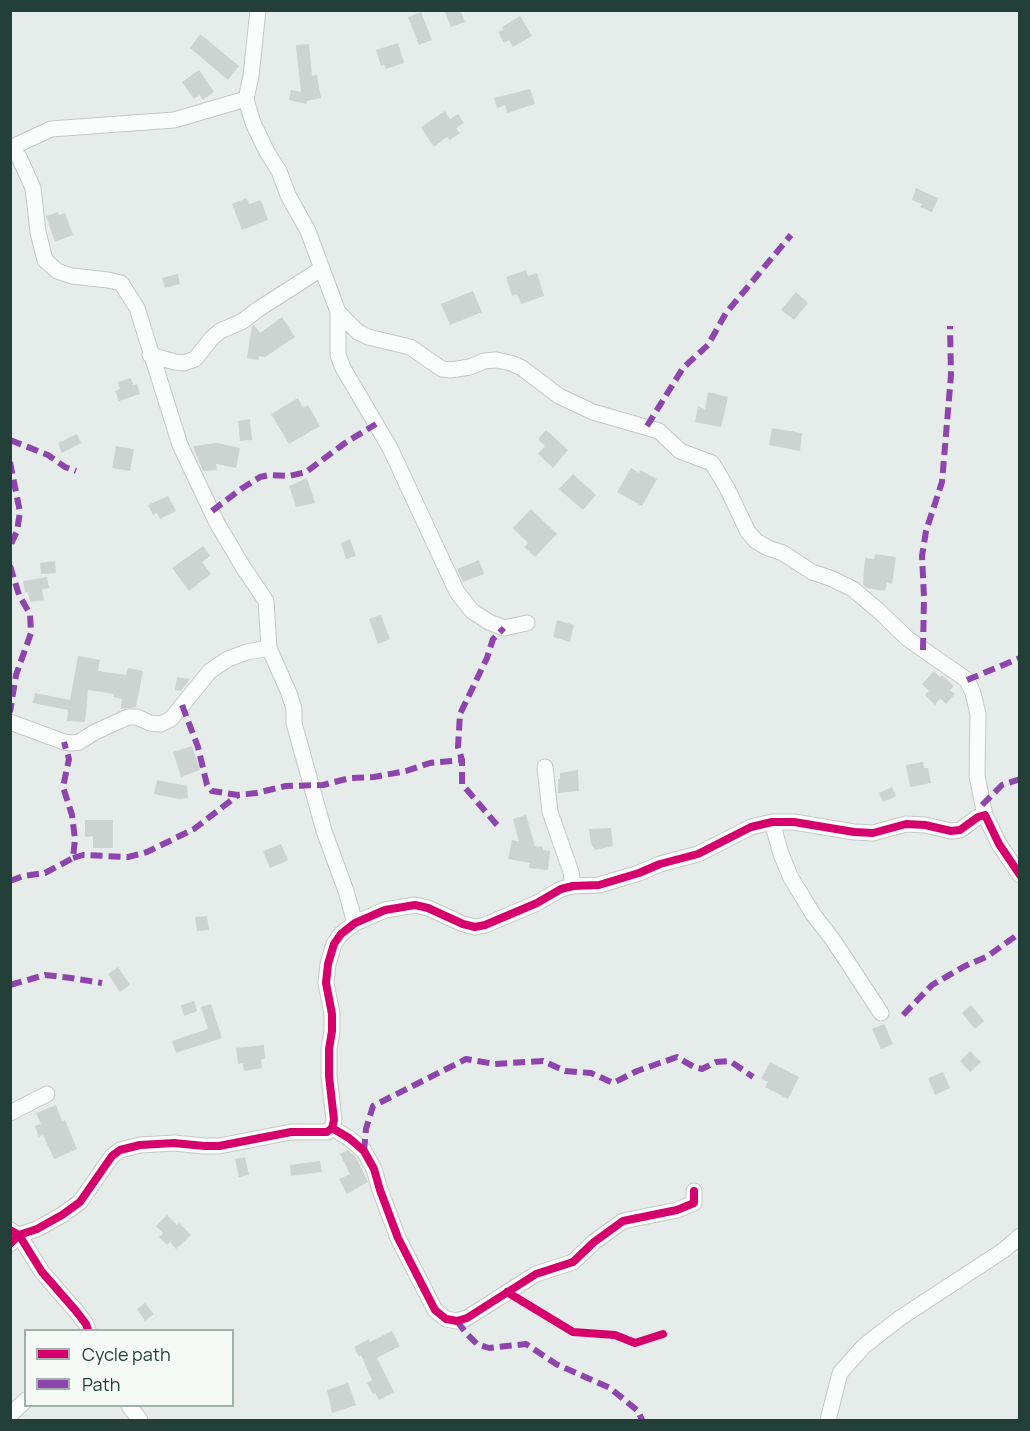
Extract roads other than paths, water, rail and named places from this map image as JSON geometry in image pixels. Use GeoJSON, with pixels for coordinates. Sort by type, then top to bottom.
{"type":"FeatureCollection","features":[{"type":"Feature","properties":{"kind":"street"},"geometry":{"type":"LineString","coordinates":[[258,10],[251,76],[246,99],[253,123],[308,231],[338,312],[338,355],[343,368],[390,448],[457,592],[472,610],[489,622],[504,628],[526,623]]}},
{"type":"Feature","properties":{"kind":"street"},"geometry":{"type":"LineString","coordinates":[[246,99],[174,120],[51,129],[10,150],[19,157],[33,189],[38,232],[45,260],[57,270],[72,276],[121,283],[137,308],[180,445],[226,539],[266,601],[269,648],[294,708],[294,723],[324,831],[355,923]]}},
{"type":"Feature","properties":{"kind":"street"},"geometry":{"type":"LineString","coordinates":[[150,355],[184,363],[195,359],[220,331],[243,321],[321,269]]}},
{"type":"Feature","properties":{"kind":"street"},"geometry":{"type":"LineString","coordinates":[[338,312],[358,332],[368,337],[410,347],[442,369],[451,370],[490,360],[511,363],[522,368],[559,396],[593,412],[659,431],[680,452],[712,463],[728,488],[748,532],[756,541],[812,572],[853,589],[908,639],[967,680],[978,714],[977,776],[985,815],[999,844],[1020,874]]}},
{"type":"Feature","properties":{"kind":"street"},"geometry":{"type":"LineString","coordinates":[[10,722],[72,743],[79,742],[110,724],[128,717],[137,717],[150,723],[161,724],[171,718],[210,671],[228,659],[247,652],[269,648]]}},
{"type":"Feature","properties":{"kind":"street"},"geometry":{"type":"LineString","coordinates":[[545,767],[550,812],[571,872],[573,886]]}},
{"type":"Feature","properties":{"kind":"street"},"geometry":{"type":"LineString","coordinates":[[87,1329],[76,1311],[13,1237],[54,1220],[80,1202],[112,1156],[120,1150],[140,1145],[174,1143],[219,1146],[291,1131],[327,1132],[332,1128],[334,1120],[329,1076],[329,1049],[332,1014],[326,983],[334,944],[355,923],[386,910],[415,905],[428,908],[463,924],[475,927],[485,925],[537,903],[561,889],[599,885],[639,873],[660,864],[698,854],[751,827],[771,822],[794,822],[863,832],[873,832],[906,824],[925,825],[951,831],[960,830],[978,817],[985,815]]}},
{"type":"Feature","properties":{"kind":"street"},"geometry":{"type":"LineString","coordinates":[[771,822],[791,878],[881,1013]]}},
{"type":"Feature","properties":{"kind":"street"},"geometry":{"type":"LineString","coordinates":[[10,1113],[46,1094]]}},
{"type":"Feature","properties":{"kind":"street"},"geometry":{"type":"LineString","coordinates":[[332,1128],[349,1138],[364,1151],[374,1169],[398,1238],[435,1310],[446,1319],[457,1321],[467,1318],[536,1274],[573,1262],[594,1242],[623,1221],[677,1210],[694,1203],[694,1191]]}},
{"type":"Feature","properties":{"kind":"street"},"geometry":{"type":"LineString","coordinates":[[828,1420],[840,1373],[864,1346],[900,1318],[1004,1250],[1020,1236]]}},
{"type":"Feature","properties":{"kind":"street"},"geometry":{"type":"LineString","coordinates":[[10,1415],[24,1402]]}},
{"type":"Feature","properties":{"kind":"street"},"geometry":{"type":"LineString","coordinates":[[130,1407],[140,1420]]}}]}
